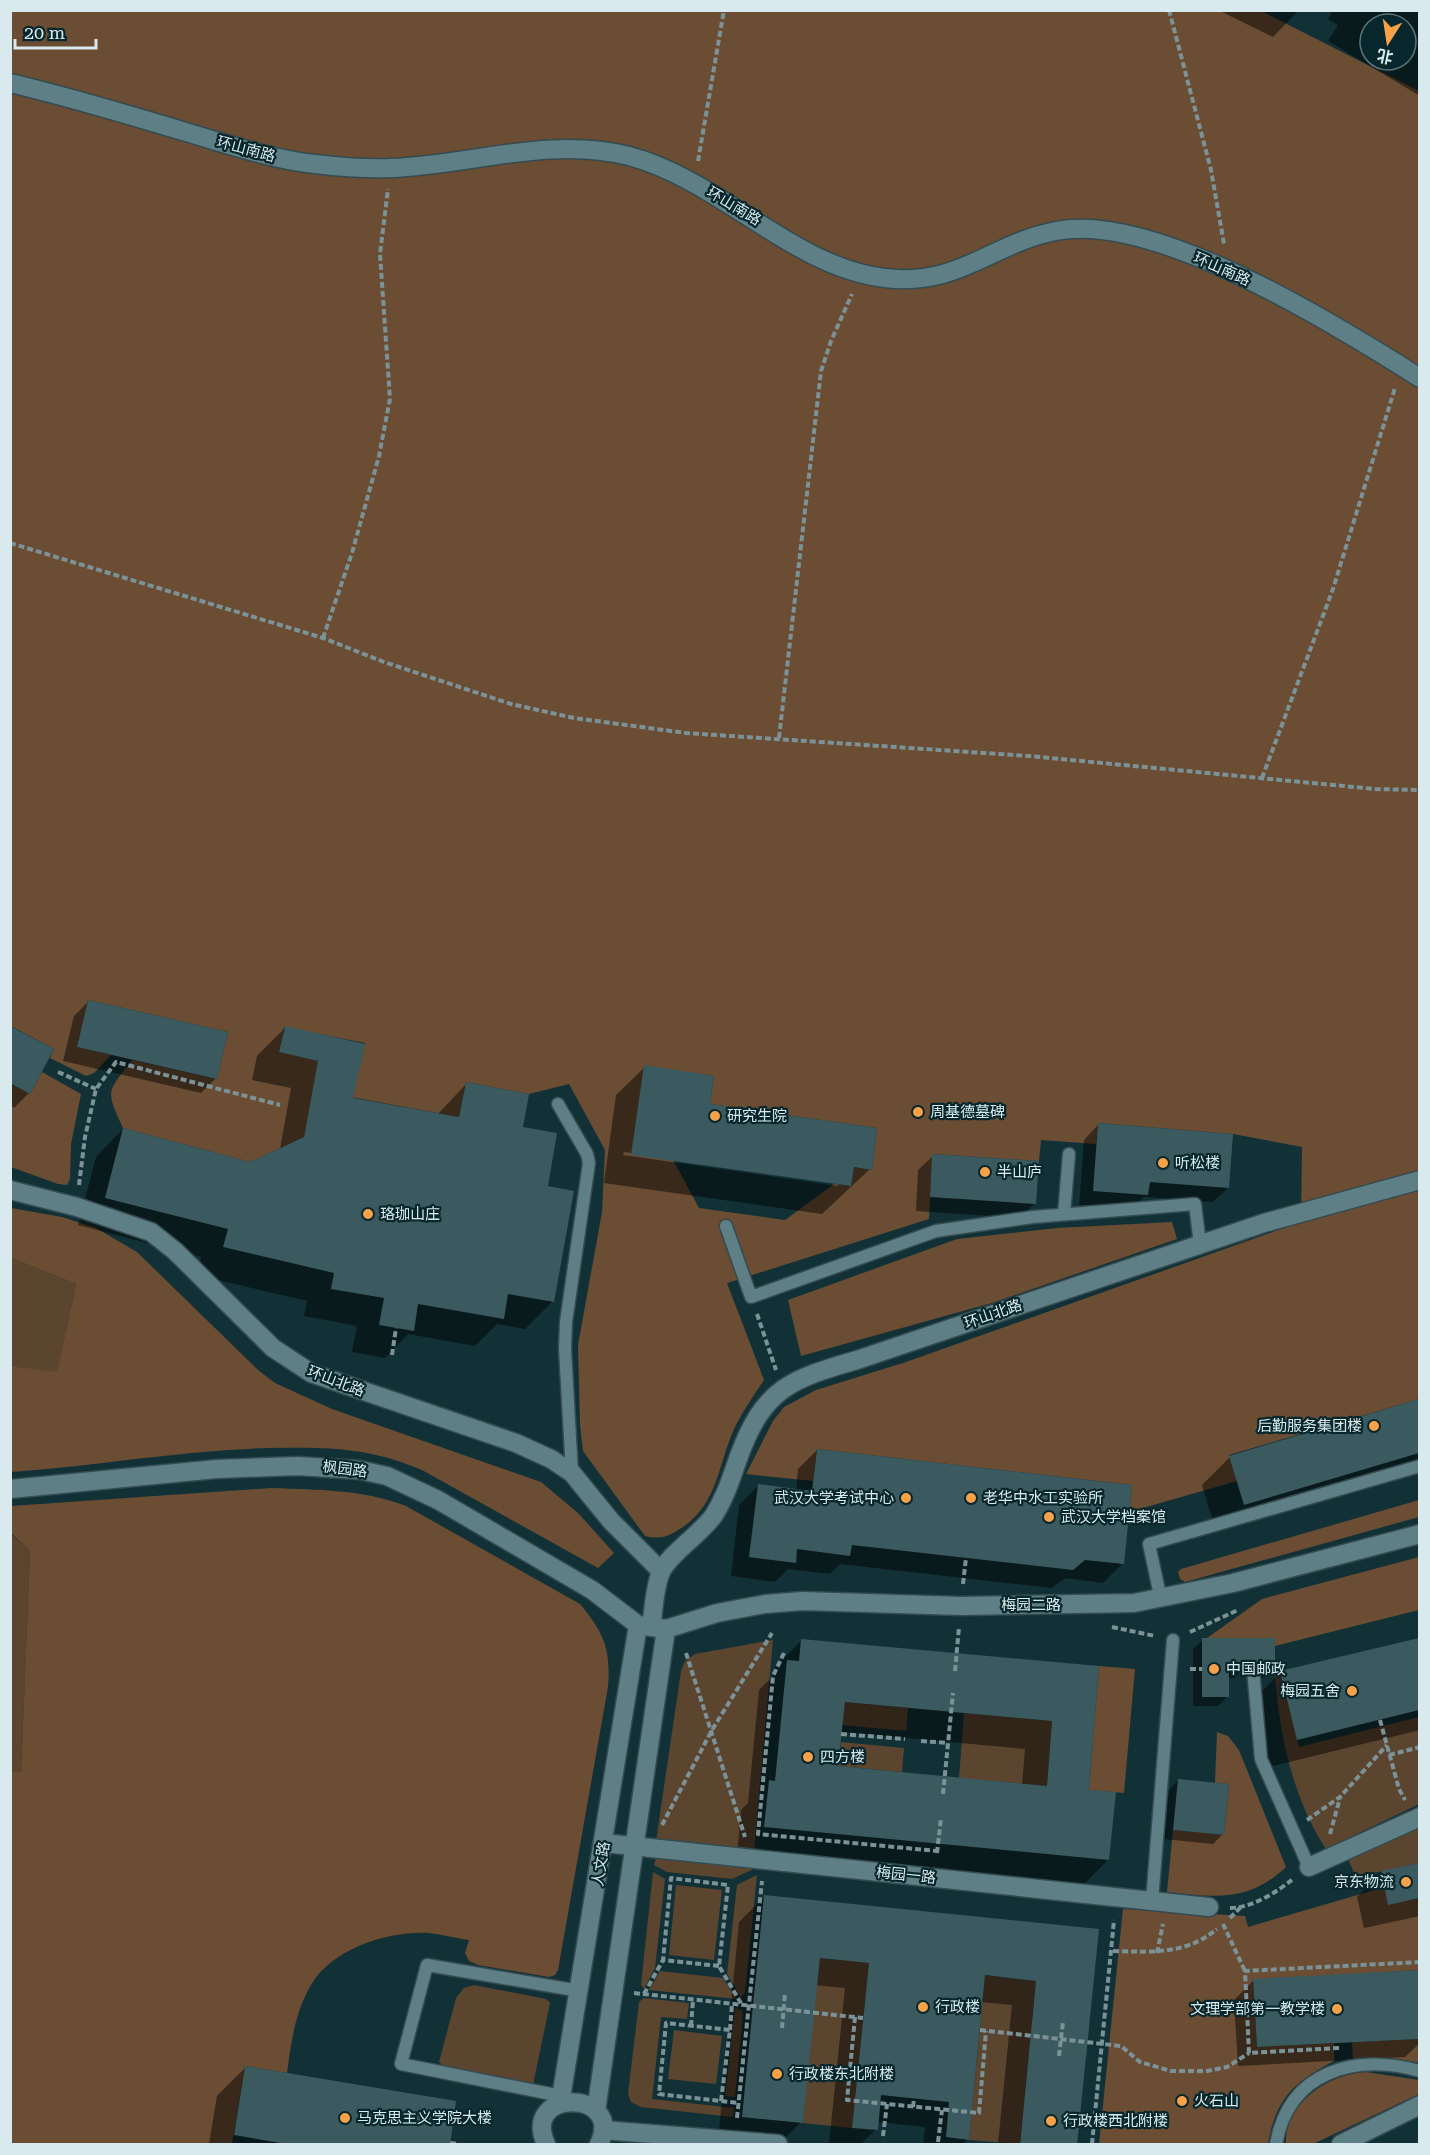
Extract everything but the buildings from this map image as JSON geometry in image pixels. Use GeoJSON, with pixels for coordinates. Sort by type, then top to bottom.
{"type":"FeatureCollection","features":[{"type":"Feature","properties":{"kind":"street","name":"环山南路"},"geometry":{"type":"LineString","coordinates":[[10,83],[61,95],[271,156],[315,164],[391,168],[518,151],[589,150],[638,159],[660,166],[694,182],[819,257],[861,274],[920,280],[955,272],[1030,236],[1062,230],[1092,229],[1127,235],[1175,249],[1289,300],[1419,378]]}},
{"type":"Feature","properties":{"kind":"street","name":"环山北路"},"geometry":{"type":"LineString","coordinates":[[10,1190],[77,1207],[151,1232],[175,1251],[273,1348],[310,1373],[531,1448],[572,1473],[611,1521],[661,1571],[712,1518],[723,1500],[752,1422],[766,1403],[783,1389],[811,1373],[867,1357],[1264,1223],[1419,1180]]}},
{"type":"Feature","properties":{"kind":"street","name":"枫园路"},"geometry":{"type":"LineString","coordinates":[[10,1489],[217,1469],[298,1466],[360,1470],[387,1476],[438,1500],[652,1627]]}},
{"type":"Feature","properties":{"kind":"street","name":"梅园二路"},"geometry":{"type":"LineString","coordinates":[[652,1627],[717,1612],[765,1604],[803,1601],[961,1606],[1096,1605],[1161,1600],[1419,1534]]}},
{"type":"Feature","properties":{"kind":"street"},"geometry":{"type":"LineString","coordinates":[[661,1571],[652,1627],[642,1846],[596,2111],[601,2137],[778,2145]]}},
{"type":"Feature","properties":{"kind":"street","name":"人文路"},"geometry":{"type":"LineString","coordinates":[[561,2100],[604,1843],[652,1627]]}},
{"type":"Feature","properties":{"kind":"street"},"geometry":{"type":"LineString","coordinates":[[1316,1864],[1419,1817]]}},
{"type":"Feature","properties":{"kind":"street","name":"梅园一路"},"geometry":{"type":"LineString","coordinates":[[604,1843],[1209,1907]]}},
{"type":"Feature","properties":{"kind":"street"},"geometry":{"type":"LineString","coordinates":[[546,2145],[543,2124],[552,2108],[561,2100],[579,2101],[596,2111]]}},
{"type":"Feature","properties":{"kind":"street"},"geometry":{"type":"LineString","coordinates":[[1341,2145],[1419,2104]]}},
{"type":"Feature","properties":{"kind":"lane"},"geometry":{"type":"LineString","coordinates":[[558,1104],[587,1154],[589,1163],[566,1322],[565,1349],[572,1473]]}},
{"type":"Feature","properties":{"kind":"lane"},"geometry":{"type":"LineString","coordinates":[[1064,1214],[1069,1154]]}},
{"type":"Feature","properties":{"kind":"lane"},"geometry":{"type":"LineString","coordinates":[[726,1226],[751,1297],[936,1231],[1064,1214],[1195,1204],[1200,1244]]}},
{"type":"Feature","properties":{"kind":"lane"},"geometry":{"type":"LineString","coordinates":[[1161,1600],[1149,1544],[1419,1466]]}},
{"type":"Feature","properties":{"kind":"lane"},"geometry":{"type":"LineString","coordinates":[[1159,1902],[1173,1640]]}},
{"type":"Feature","properties":{"kind":"lane"},"geometry":{"type":"LineString","coordinates":[[1253,1669],[1261,1759],[1316,1864]]}},
{"type":"Feature","properties":{"kind":"lane"},"geometry":{"type":"LineString","coordinates":[[561,2100],[401,2064],[427,1965],[580,1991]]}},
{"type":"Feature","properties":{"kind":"lane"},"geometry":{"type":"LineString","coordinates":[[1276,2145],[1287,2108],[1298,2094],[1323,2076],[1344,2067],[1363,2065],[1393,2066],[1419,2071]]}},
{"type":"Feature","properties":{"kind":"path"},"geometry":{"type":"LineString","coordinates":[[694,182],[724,10]]}},
{"type":"Feature","properties":{"kind":"path"},"geometry":{"type":"LineString","coordinates":[[1169,10],[1211,170],[1229,272]]}},
{"type":"Feature","properties":{"kind":"path"},"geometry":{"type":"LineString","coordinates":[[323,638],[352,553],[376,467],[390,399],[380,254],[391,168]]}},
{"type":"Feature","properties":{"kind":"path"},"geometry":{"type":"LineString","coordinates":[[779,738],[821,371],[831,341],[861,274]]}},
{"type":"Feature","properties":{"kind":"path"},"geometry":{"type":"LineString","coordinates":[[1262,778],[1333,589],[1402,367]]}},
{"type":"Feature","properties":{"kind":"path"},"geometry":{"type":"LineString","coordinates":[[10,543],[323,638],[511,704],[574,718],[686,733],[1029,756],[1375,789],[1419,790]]}},
{"type":"Feature","properties":{"kind":"path"},"geometry":{"type":"LineString","coordinates":[[77,1207],[85,1137],[96,1089],[116,1062],[280,1105]]}},
{"type":"Feature","properties":{"kind":"path"},"geometry":{"type":"LineString","coordinates":[[58,1072],[96,1089]]}},
{"type":"Feature","properties":{"kind":"path"},"geometry":{"type":"LineString","coordinates":[[751,1297],[783,1389]]}},
{"type":"Feature","properties":{"kind":"path"},"geometry":{"type":"LineString","coordinates":[[392,1355],[396,1328]]}},
{"type":"Feature","properties":{"kind":"path"},"geometry":{"type":"LineString","coordinates":[[964,1571],[966,1558]]}},
{"type":"Feature","properties":{"kind":"path"},"geometry":{"type":"LineString","coordinates":[[1108,1626],[1173,1640],[1238,1610]]}},
{"type":"Feature","properties":{"kind":"path"},"geometry":{"type":"LineString","coordinates":[[955,1671],[959,1625]]}},
{"type":"Feature","properties":{"kind":"path"},"geometry":{"type":"LineString","coordinates":[[642,1846],[772,1634]]}},
{"type":"Feature","properties":{"kind":"path"},"geometry":{"type":"LineString","coordinates":[[684,1647],[751,1858]]}},
{"type":"Feature","properties":{"kind":"path"},"geometry":{"type":"LineString","coordinates":[[784,1653],[773,1676],[758,1834],[937,1851],[940,1818]]}},
{"type":"Feature","properties":{"kind":"path"},"geometry":{"type":"LineString","coordinates":[[943,1794],[953,1693]]}},
{"type":"Feature","properties":{"kind":"path"},"geometry":{"type":"LineString","coordinates":[[1380,1720],[1399,1789],[1406,1802]]}},
{"type":"Feature","properties":{"kind":"path"},"geometry":{"type":"LineString","coordinates":[[841,1734],[905,1739]]}},
{"type":"Feature","properties":{"kind":"path"},"geometry":{"type":"LineString","coordinates":[[921,1741],[948,1743]]}},
{"type":"Feature","properties":{"kind":"path"},"geometry":{"type":"LineString","coordinates":[[1312,1818],[1340,1797],[1387,1745]]}},
{"type":"Feature","properties":{"kind":"path"},"geometry":{"type":"LineString","coordinates":[[1389,1755],[1419,1747]]}},
{"type":"Feature","properties":{"kind":"path"},"geometry":{"type":"LineString","coordinates":[[1113,1951],[1157,1953],[1200,1941],[1240,1908],[1284,1887],[1316,1864],[1340,1797]]}},
{"type":"Feature","properties":{"kind":"path"},"geometry":{"type":"LineString","coordinates":[[644,1994],[663,1960],[671,1878],[717,1883],[728,1885],[719,1966],[742,2005]]}},
{"type":"Feature","properties":{"kind":"path"},"geometry":{"type":"LineString","coordinates":[[737,2122],[762,1880]]}},
{"type":"Feature","properties":{"kind":"path"},"geometry":{"type":"LineString","coordinates":[[1157,1953],[1159,1902]]}},
{"type":"Feature","properties":{"kind":"path"},"geometry":{"type":"LineString","coordinates":[[1209,1907],[1240,1908]]}},
{"type":"Feature","properties":{"kind":"path"},"geometry":{"type":"LineString","coordinates":[[1092,2145],[1116,1920],[1105,1919]]}},
{"type":"Feature","properties":{"kind":"path"},"geometry":{"type":"LineString","coordinates":[[1223,1924],[1245,1971],[1248,2053]]}},
{"type":"Feature","properties":{"kind":"path"},"geometry":{"type":"LineString","coordinates":[[663,1960],[719,1966]]}},
{"type":"Feature","properties":{"kind":"path"},"geometry":{"type":"LineString","coordinates":[[1245,1971],[1419,1962]]}},
{"type":"Feature","properties":{"kind":"path"},"geometry":{"type":"LineString","coordinates":[[634,1993],[863,2018]]}},
{"type":"Feature","properties":{"kind":"path"},"geometry":{"type":"LineString","coordinates":[[782,2028],[785,1993]]}},
{"type":"Feature","properties":{"kind":"path"},"geometry":{"type":"LineString","coordinates":[[691,2026],[693,2000]]}},
{"type":"Feature","properties":{"kind":"path"},"geometry":{"type":"LineString","coordinates":[[721,2101],[732,2004]]}},
{"type":"Feature","properties":{"kind":"path"},"geometry":{"type":"LineString","coordinates":[[855,2017],[847,2100],[978,2113],[987,2031]]}},
{"type":"Feature","properties":{"kind":"path"},"geometry":{"type":"LineString","coordinates":[[1059,2056],[1063,2022]]}},
{"type":"Feature","properties":{"kind":"path"},"geometry":{"type":"LineString","coordinates":[[729,2030],[666,2023],[659,2094],[739,2103]]}},
{"type":"Feature","properties":{"kind":"path"},"geometry":{"type":"LineString","coordinates":[[980,2030],[1121,2046],[1140,2062],[1171,2071],[1207,2071],[1227,2067],[1248,2053],[1343,2048]]}},
{"type":"Feature","properties":{"kind":"path"},"geometry":{"type":"LineString","coordinates":[[913,2107],[914,2099]]}},
{"type":"Feature","properties":{"kind":"path"},"geometry":{"type":"LineString","coordinates":[[884,2136],[887,2104]]}},
{"type":"Feature","properties":{"kind":"path"},"geometry":{"type":"LineString","coordinates":[[939,2142],[942,2110]]}},
{"type":"Feature","properties":{"kind":"path"},"geometry":{"type":"LineString","coordinates":[[450,2143],[457,2145]]}},
{"type":"Feature","properties":{"kind":"shaded area"},"geometry":{"type":"Polygon","coordinates":[[[10,11],[1261,11],[1358,60],[1358,72],[1381,72],[1419,91],[1419,1399],[1229,1455],[1237,1481],[1129,1512],[1132,1485],[817,1449],[813,1481],[746,1474],[773,1421],[784,1407],[816,1390],[906,1362],[1301,1222],[1302,1147],[1233,1134],[1098,1123],[1096,1144],[1041,1140],[1039,1161],[932,1154],[929,1219],[727,1283],[764,1380],[735,1427],[711,1494],[704,1506],[695,1517],[674,1533],[661,1537],[645,1536],[583,1451],[578,1345],[602,1212],[605,1150],[569,1084],[529,1094],[466,1082],[459,1117],[313,1090],[304,1137],[250,1162],[123,1128],[111,1098],[113,1086],[132,1060],[217,1079],[228,1032],[88,1000],[77,1047],[111,1055],[94,1073],[86,1076],[50,1058],[54,1049],[11,1026],[10,11]],[[284,1027],[279,1052],[359,1070],[365,1043],[284,1027]],[[644,1066],[673,1160],[699,1208],[785,1220],[834,1184],[851,1186],[854,1167],[872,1170],[877,1128],[710,1104],[714,1076],[644,1066]]]}},
{"type":"Feature","properties":{"kind":"shaded area"},"geometry":{"type":"Polygon","coordinates":[[[42,1072],[81,1094],[71,1144],[70,1179],[67,1185],[58,1184],[11,1167],[10,1083],[30,1094],[42,1072]]]}},
{"type":"Feature","properties":{"kind":"shaded area"},"geometry":{"type":"Polygon","coordinates":[[[11,1208],[62,1217],[96,1228],[137,1252],[258,1370],[275,1383],[332,1409],[541,1482],[578,1513],[614,1553],[598,1568],[422,1470],[403,1462],[347,1450],[237,1449],[11,1472],[11,1366],[57,1372],[76,1284],[11,1258],[11,1208]]]}},
{"type":"Feature","properties":{"kind":"shaded area"},"geometry":{"type":"Polygon","coordinates":[[[1172,1222],[1177,1239],[992,1303],[801,1356],[788,1300],[957,1239],[1057,1228],[1172,1222]]]}},
{"type":"Feature","properties":{"kind":"shaded area"},"geometry":{"type":"Polygon","coordinates":[[[11,1258],[76,1284],[57,1373],[11,1366],[11,1258]]]}},
{"type":"Feature","properties":{"kind":"shaded area"},"geometry":{"type":"Polygon","coordinates":[[[272,1488],[356,1493],[406,1506],[580,1604],[595,1624],[607,1652],[608,1687],[558,1970],[555,1975],[549,1977],[478,1965],[469,1961],[465,1953],[469,1940],[438,1934],[412,1933],[378,1939],[346,1952],[332,1961],[311,1985],[297,2017],[287,2073],[245,2066],[232,2144],[11,2144],[10,1772],[21,1772],[30,1551],[11,1533],[11,1506],[272,1488]]]}},
{"type":"Feature","properties":{"kind":"shaded area"},"geometry":{"type":"Polygon","coordinates":[[[1419,1500],[1419,1517],[1185,1582],[1180,1579],[1178,1572],[1181,1569],[1419,1500]]]}},
{"type":"Feature","properties":{"kind":"shaded area"},"geometry":{"type":"Polygon","coordinates":[[[10,1533],[30,1551],[21,1772],[10,1772],[10,1533]]]}},
{"type":"Feature","properties":{"kind":"shaded area"},"geometry":{"type":"Polygon","coordinates":[[[1419,1557],[1419,1610],[1275,1646],[1274,1638],[1207,1638],[1262,1599],[1419,1557]]]}},
{"type":"Feature","properties":{"kind":"shaded area"},"geometry":{"type":"Polygon","coordinates":[[[773,1640],[754,1851],[656,1841],[681,1671],[685,1661],[695,1654],[773,1640]]]}},
{"type":"Feature","properties":{"kind":"shaded area"},"geometry":{"type":"Polygon","coordinates":[[[1099,1666],[1135,1669],[1124,1793],[1089,1790],[1099,1666]]]}},
{"type":"Feature","properties":{"kind":"shaded area"},"geometry":{"type":"Polygon","coordinates":[[[1280,1671],[1299,1747],[1419,1717],[1419,1804],[1326,1849],[1304,1808],[1289,1764],[1277,1695],[1275,1672],[1280,1671]]]}},
{"type":"Feature","properties":{"kind":"shaded area"},"geometry":{"type":"Polygon","coordinates":[[[845,1702],[908,1708],[906,1731],[842,1725],[845,1702]]]}},
{"type":"Feature","properties":{"kind":"shaded area"},"geometry":{"type":"Polygon","coordinates":[[[964,1713],[1052,1721],[1047,1786],[959,1778],[964,1713]]]}},
{"type":"Feature","properties":{"kind":"shaded area"},"geometry":{"type":"Polygon","coordinates":[[[1217,1732],[1228,1736],[1239,1750],[1286,1867],[1258,1887],[1231,1895],[1167,1892],[1173,1830],[1224,1835],[1229,1784],[1215,1783],[1217,1732]]]}},
{"type":"Feature","properties":{"kind":"shaded area"},"geometry":{"type":"Polygon","coordinates":[[[841,1742],[904,1748],[902,1772],[838,1766],[841,1742]]]}},
{"type":"Feature","properties":{"kind":"shaded area"},"geometry":{"type":"Polygon","coordinates":[[[1419,1825],[1419,1863],[1356,1877],[1348,1859],[1419,1825]]]}},
{"type":"Feature","properties":{"kind":"shaded area"},"geometry":{"type":"Polygon","coordinates":[[[657,1854],[758,1867],[732,1879],[667,1872],[654,1865],[657,1854]]]}},
{"type":"Feature","properties":{"kind":"shaded area"},"geometry":{"type":"Polygon","coordinates":[[[653,1872],[665,1879],[655,1968],[644,1989],[641,1985],[653,1872]]]}},
{"type":"Feature","properties":{"kind":"shaded area"},"geometry":{"type":"Polygon","coordinates":[[[757,1875],[745,1992],[741,1998],[727,1974],[737,1885],[757,1875]]]}},
{"type":"Feature","properties":{"kind":"shaded area"},"geometry":{"type":"Polygon","coordinates":[[[676,1885],[722,1890],[714,1960],[669,1955],[676,1885]]]}},
{"type":"Feature","properties":{"kind":"shaded area"},"geometry":{"type":"Polygon","coordinates":[[[1385,1887],[1389,1904],[1419,1898],[1419,1970],[1253,1980],[1257,2047],[1334,2043],[1334,2061],[1298,2084],[1282,2103],[1271,2128],[1268,2144],[1099,2144],[1123,1909],[1245,1916],[1248,1927],[1385,1887]]]}},
{"type":"Feature","properties":{"kind":"shaded area"},"geometry":{"type":"Polygon","coordinates":[[[820,1958],[869,1963],[852,2128],[803,2123],[812,2031],[751,2025],[754,1991],[815,1997],[820,1958]]]}},
{"type":"Feature","properties":{"kind":"shaded area"},"geometry":{"type":"Polygon","coordinates":[[[660,1971],[723,1978],[736,1999],[649,1990],[660,1971]]]}},
{"type":"Feature","properties":{"kind":"shaded area"},"geometry":{"type":"Polygon","coordinates":[[[985,1975],[1036,1981],[1032,2018],[1089,2024],[1086,2058],[1029,2053],[1020,2144],[969,2140],[985,1975]]]}},
{"type":"Feature","properties":{"kind":"shaded area"},"geometry":{"type":"Polygon","coordinates":[[[474,1985],[546,1999],[550,2003],[533,2085],[445,2067],[439,2062],[456,1998],[464,1988],[474,1985]]]}},
{"type":"Feature","properties":{"kind":"shaded area"},"geometry":{"type":"Polygon","coordinates":[[[644,1998],[689,2003],[687,2019],[661,2017],[652,2099],[734,2108],[733,2117],[641,2107],[631,2102],[628,2094],[639,2002],[644,1998]]]}},
{"type":"Feature","properties":{"kind":"shaded area"},"geometry":{"type":"Polygon","coordinates":[[[735,2008],[742,2010],[743,2015],[735,2097],[725,2096],[735,2008]]]}},
{"type":"Feature","properties":{"kind":"shaded area"},"geometry":{"type":"Polygon","coordinates":[[[674,2030],[722,2036],[716,2084],[668,2079],[674,2030]]]}},
{"type":"Feature","properties":{"kind":"shaded area"},"geometry":{"type":"Polygon","coordinates":[[[1419,2039],[1419,2062],[1353,2059],[1352,2042],[1419,2039]]]}},
{"type":"Feature","properties":{"kind":"shaded area"},"geometry":{"type":"Polygon","coordinates":[[[1366,2072],[1419,2080],[1419,2094],[1313,2144],[1286,2144],[1287,2129],[1292,2116],[1311,2093],[1338,2078],[1366,2072]]]}},
{"type":"Feature","properties":{"kind":"place","name":"周基德墓碑"},"geometry":{"type":"Point","coordinates":[918,1112]}},
{"type":"Feature","properties":{"kind":"place","name":"研究生院"},"geometry":{"type":"Point","coordinates":[715,1116]}},
{"type":"Feature","properties":{"kind":"place","name":"听松楼"},"geometry":{"type":"Point","coordinates":[1163,1163]}},
{"type":"Feature","properties":{"kind":"place","name":"半山庐"},"geometry":{"type":"Point","coordinates":[985,1172]}},
{"type":"Feature","properties":{"kind":"place","name":"珞珈山庄"},"geometry":{"type":"Point","coordinates":[368,1214]}},
{"type":"Feature","properties":{"kind":"place","name":"后勤服务集团楼"},"geometry":{"type":"Point","coordinates":[1374,1426]}},
{"type":"Feature","properties":{"kind":"place","name":"武汉大学考试中心"},"geometry":{"type":"Point","coordinates":[906,1498]}},
{"type":"Feature","properties":{"kind":"place","name":"老华中水工实验所"},"geometry":{"type":"Point","coordinates":[971,1498]}},
{"type":"Feature","properties":{"kind":"place","name":"武汉大学档案馆"},"geometry":{"type":"Point","coordinates":[1049,1517]}},
{"type":"Feature","properties":{"kind":"place","name":"中国邮政"},"geometry":{"type":"Point","coordinates":[1214,1669]}},
{"type":"Feature","properties":{"kind":"place","name":"梅园五舍"},"geometry":{"type":"Point","coordinates":[1352,1691]}},
{"type":"Feature","properties":{"kind":"place","name":"四方楼"},"geometry":{"type":"Point","coordinates":[808,1757]}},
{"type":"Feature","properties":{"kind":"place","name":"京东物流"},"geometry":{"type":"Point","coordinates":[1406,1882]}},
{"type":"Feature","properties":{"kind":"place","name":"行政楼"},"geometry":{"type":"Point","coordinates":[923,2007]}},
{"type":"Feature","properties":{"kind":"place","name":"文理学部第一教学楼"},"geometry":{"type":"Point","coordinates":[1337,2009]}},
{"type":"Feature","properties":{"kind":"place","name":"行政楼东北附楼"},"geometry":{"type":"Point","coordinates":[777,2074]}},
{"type":"Feature","properties":{"kind":"place","name":"火石山"},"geometry":{"type":"Point","coordinates":[1182,2101]}},
{"type":"Feature","properties":{"kind":"place","name":"马克思主义学院大楼"},"geometry":{"type":"Point","coordinates":[345,2118]}},
{"type":"Feature","properties":{"kind":"place","name":"行政楼西北附楼"},"geometry":{"type":"Point","coordinates":[1051,2121]}}]}
